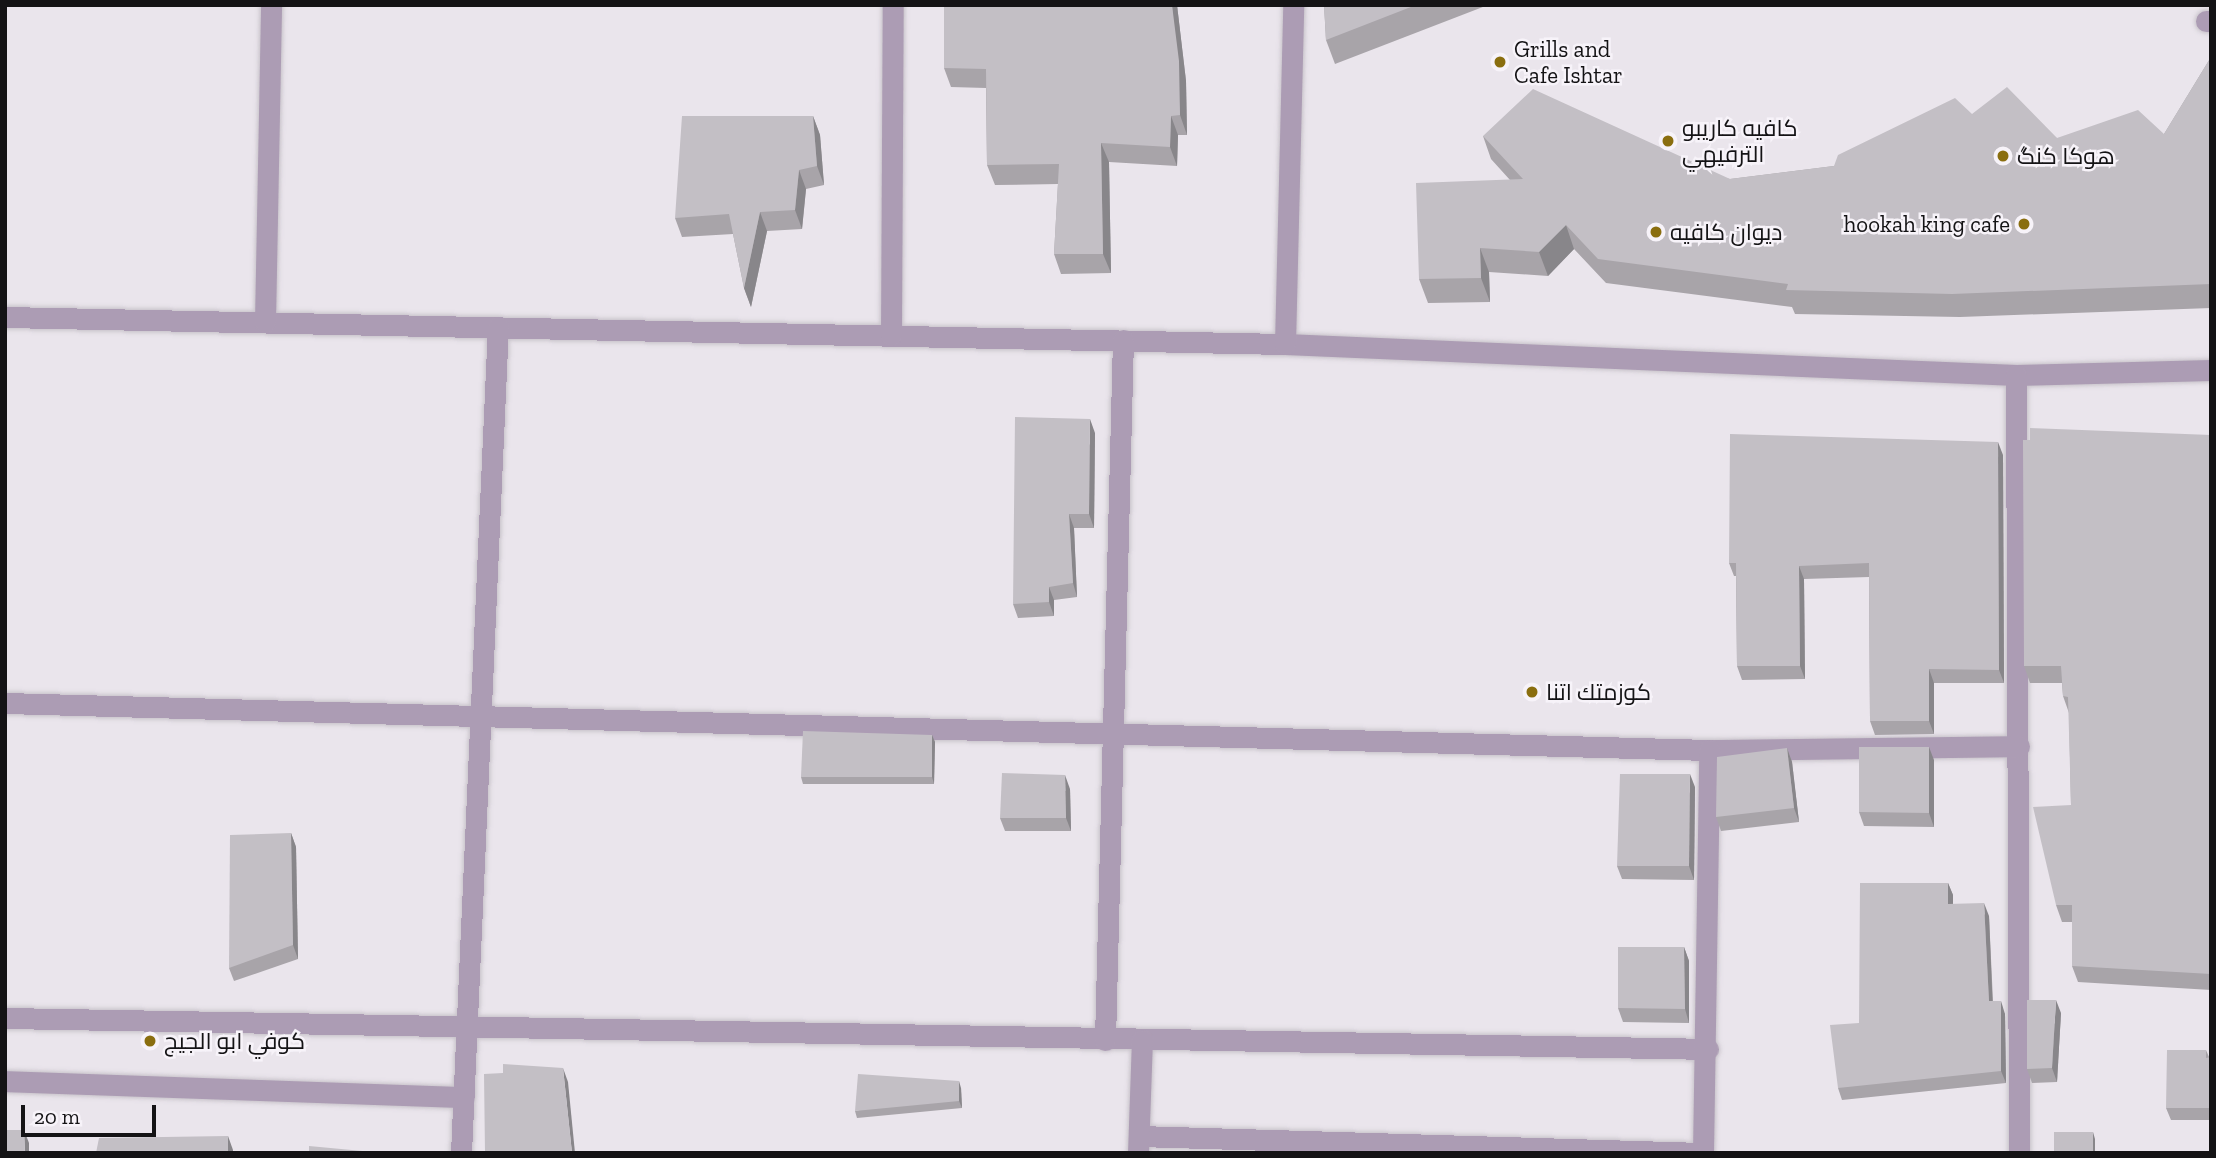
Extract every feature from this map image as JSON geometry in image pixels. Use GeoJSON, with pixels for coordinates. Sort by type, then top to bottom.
{"type":"FeatureCollection","features":[{"type":"Feature","properties":{"kind":"street"},"geometry":{"type":"LineString","coordinates":[[265,322],[271,5]]}},
{"type":"Feature","properties":{"kind":"street"},"geometry":{"type":"LineString","coordinates":[[891,335],[893,5]]}},
{"type":"Feature","properties":{"kind":"street"},"geometry":{"type":"LineString","coordinates":[[1286,344],[1293,5]]}},
{"type":"Feature","properties":{"kind":"street"},"geometry":{"type":"LineString","coordinates":[[5,317],[1286,344],[2015,375],[2211,370]]}},
{"type":"Feature","properties":{"kind":"street"},"geometry":{"type":"LineString","coordinates":[[461,1153],[498,327]]}},
{"type":"Feature","properties":{"kind":"street"},"geometry":{"type":"LineString","coordinates":[[1105,1040],[1123,340]]}},
{"type":"Feature","properties":{"kind":"street"},"geometry":{"type":"LineString","coordinates":[[2015,375],[2019,1153]]}},
{"type":"Feature","properties":{"kind":"street"},"geometry":{"type":"LineString","coordinates":[[5,704],[1112,729],[1709,750],[2019,746]]}},
{"type":"Feature","properties":{"kind":"street"},"geometry":{"type":"LineString","coordinates":[[1142,1040],[1138,1144],[1703,1153],[1708,1049],[1709,750]]}},
{"type":"Feature","properties":{"kind":"street"},"geometry":{"type":"LineString","coordinates":[[5,1018],[467,1031],[1708,1049]]}},
{"type":"Feature","properties":{"kind":"street"},"geometry":{"type":"LineString","coordinates":[[5,1081],[464,1097]]}},
{"type":"Feature","properties":{"kind":"building"},"geometry":{"type":"Polygon","coordinates":[[[944,5],[1172,5],[1179,61],[1180,115],[1171,116],[1170,147],[1101,143],[1103,254],[1054,254],[1059,164],[987,165],[986,69],[944,68],[944,5]]]}},
{"type":"Feature","properties":{"kind":"building"},"geometry":{"type":"Polygon","coordinates":[[[1324,5],[1416,5],[1326,40],[1324,5]]]}},
{"type":"Feature","properties":{"kind":"building"},"geometry":{"type":"Polygon","coordinates":[[[2211,57],[2211,284],[1952,294],[1786,290],[1788,284],[1598,259],[1566,225],[1539,252],[1480,248],[1481,278],[1419,279],[1416,183],[1523,179],[1483,136],[1533,89],[1730,179],[1834,166],[1838,155],[1955,98],[1972,114],[2007,87],[2057,138],[2138,110],[2164,134],[2211,57]]]}},
{"type":"Feature","properties":{"kind":"building"},"geometry":{"type":"Polygon","coordinates":[[[682,116],[813,116],[817,166],[799,170],[795,210],[760,212],[744,288],[729,214],[675,218],[682,116]]]}},
{"type":"Feature","properties":{"kind":"building"},"geometry":{"type":"Polygon","coordinates":[[[1015,417],[1090,419],[1089,514],[1069,514],[1073,583],[1049,587],[1049,602],[1013,604],[1015,417]]]}},
{"type":"Feature","properties":{"kind":"building"},"geometry":{"type":"Polygon","coordinates":[[[2030,428],[2211,435],[2211,974],[2072,966],[2072,905],[2056,905],[2033,807],[2071,805],[2068,697],[2063,696],[2061,666],[2024,666],[2023,440],[2030,440],[2030,428]]]}},
{"type":"Feature","properties":{"kind":"building"},"geometry":{"type":"Polygon","coordinates":[[[1730,434],[1998,442],[1999,670],[1929,669],[1929,721],[1870,721],[1869,563],[1799,566],[1800,666],[1737,666],[1736,563],[1729,563],[1730,434]]]}},
{"type":"Feature","properties":{"kind":"building"},"geometry":{"type":"Polygon","coordinates":[[[803,731],[932,735],[932,777],[801,777],[803,731]]]}},
{"type":"Feature","properties":{"kind":"building"},"geometry":{"type":"Polygon","coordinates":[[[1859,747],[1929,747],[1929,813],[1859,812],[1859,747]]]}},
{"type":"Feature","properties":{"kind":"building"},"geometry":{"type":"Polygon","coordinates":[[[1787,748],[1794,808],[1716,817],[1717,757],[1787,748]]]}},
{"type":"Feature","properties":{"kind":"building"},"geometry":{"type":"Polygon","coordinates":[[[1002,773],[1065,775],[1066,818],[1000,818],[1002,773]]]}},
{"type":"Feature","properties":{"kind":"building"},"geometry":{"type":"Polygon","coordinates":[[[1620,774],[1690,774],[1689,866],[1617,866],[1620,774]]]}},
{"type":"Feature","properties":{"kind":"building"},"geometry":{"type":"Polygon","coordinates":[[[291,833],[293,945],[229,968],[230,835],[291,833]]]}},
{"type":"Feature","properties":{"kind":"building"},"geometry":{"type":"Polygon","coordinates":[[[1860,883],[1948,883],[1948,904],[1984,903],[1989,1001],[2001,1001],[2001,1071],[1838,1088],[1830,1025],[1859,1023],[1860,883]]]}},
{"type":"Feature","properties":{"kind":"building"},"geometry":{"type":"Polygon","coordinates":[[[1618,947],[1684,947],[1685,1009],[1618,1008],[1618,947]]]}},
{"type":"Feature","properties":{"kind":"building"},"geometry":{"type":"Polygon","coordinates":[[[2027,1000],[2056,1000],[2052,1068],[2027,1069],[2027,1000]]]}},
{"type":"Feature","properties":{"kind":"building"},"geometry":{"type":"Polygon","coordinates":[[[2167,1050],[2206,1050],[2206,1058],[2211,1057],[2211,1108],[2166,1108],[2167,1050]]]}},
{"type":"Feature","properties":{"kind":"building"},"geometry":{"type":"Polygon","coordinates":[[[503,1064],[563,1068],[572,1153],[485,1153],[484,1074],[503,1073],[503,1064]]]}},
{"type":"Feature","properties":{"kind":"building"},"geometry":{"type":"Polygon","coordinates":[[[858,1074],[959,1081],[959,1101],[855,1111],[858,1074]]]}},
{"type":"Feature","properties":{"kind":"building"},"geometry":{"type":"Polygon","coordinates":[[[5,1130],[24,1130],[25,1153],[5,1153],[5,1130]]]}},
{"type":"Feature","properties":{"kind":"building"},"geometry":{"type":"Polygon","coordinates":[[[2054,1132],[2093,1132],[2093,1153],[2054,1153],[2054,1132]]]}},
{"type":"Feature","properties":{"kind":"building"},"geometry":{"type":"Polygon","coordinates":[[[228,1136],[228,1153],[96,1153],[99,1138],[228,1136]]]}},
{"type":"Feature","properties":{"kind":"building"},"geometry":{"type":"Polygon","coordinates":[[[309,1146],[373,1152],[373,1153],[309,1153],[309,1146]]]}},
{"type":"Feature","properties":{"kind":"place","name":"Grills and Cafe Ishtar"},"geometry":{"type":"Point","coordinates":[1500,62]}},
{"type":"Feature","properties":{"kind":"place","name":"كافيه كاريبو الترفيهي"},"geometry":{"type":"Point","coordinates":[1668,141]}},
{"type":"Feature","properties":{"kind":"place","name":"هوكا كنگ"},"geometry":{"type":"Point","coordinates":[2003,156]}},
{"type":"Feature","properties":{"kind":"place","name":"hookah king cafe"},"geometry":{"type":"Point","coordinates":[2024,224]}},
{"type":"Feature","properties":{"kind":"place","name":"ديوان كافيه"},"geometry":{"type":"Point","coordinates":[1656,232]}},
{"type":"Feature","properties":{"kind":"place","name":"كوزمتك اتنا"},"geometry":{"type":"Point","coordinates":[1532,692]}},
{"type":"Feature","properties":{"kind":"place","name":"كوفي ابو الجيج"},"geometry":{"type":"Point","coordinates":[150,1041]}}]}
